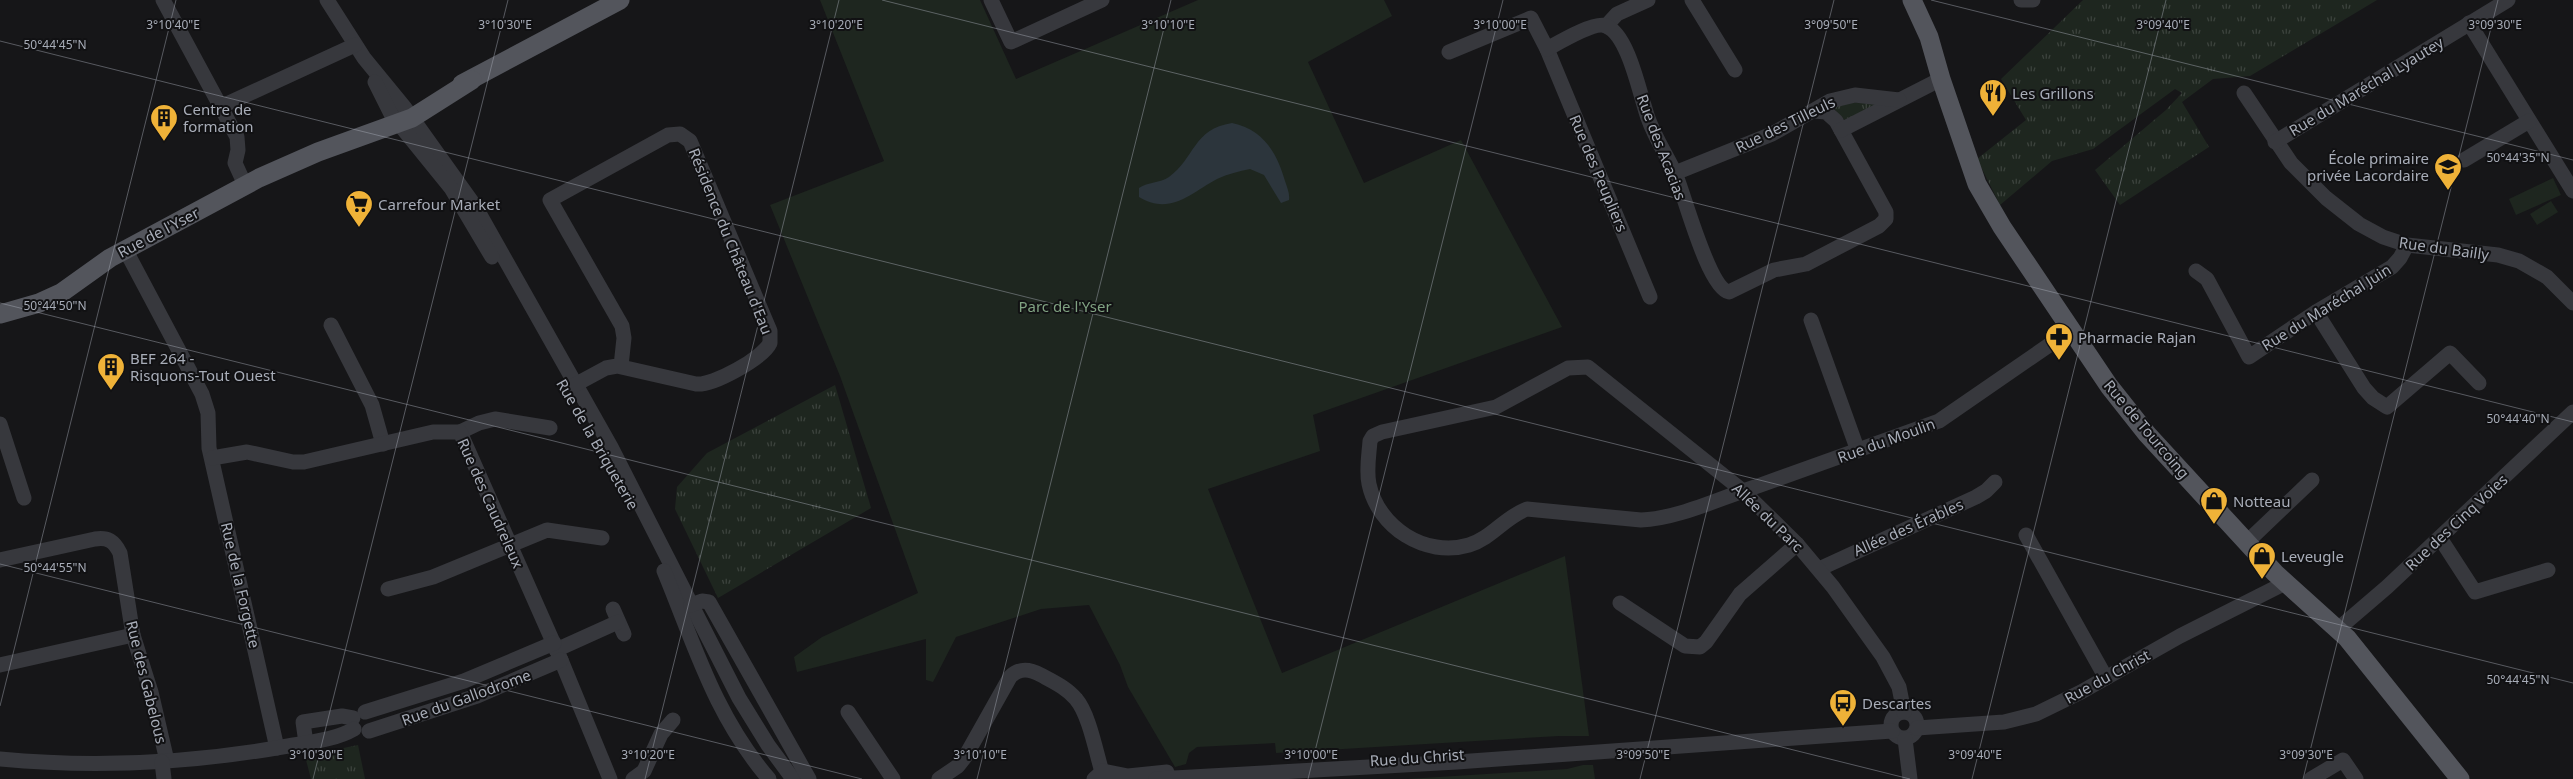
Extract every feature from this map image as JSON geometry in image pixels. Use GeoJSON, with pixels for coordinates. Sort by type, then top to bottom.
{"type":"FeatureCollection","features":[{"type":"Feature","properties":{"kind":"main road","name":"Rue de l'Yser"},"geometry":{"type":"LineString","coordinates":[[0,314],[39,303],[61,294],[125,249],[246,185],[401,116],[620,0]]}},
{"type":"Feature","properties":{"kind":"main road","name":"Rue de Tourcoing"},"geometry":{"type":"LineString","coordinates":[[1904,0],[1919,37],[1941,79]]}},
{"type":"Feature","properties":{"kind":"main road","name":"Rue de Tourcoing"},"geometry":{"type":"LineString","coordinates":[[1912,0],[1929,37],[1941,79],[1978,184],[1993,212],[2071,330],[2134,419],[2285,583],[2338,628],[2460,779]]}},
{"type":"Feature","properties":{"kind":"street"},"geometry":{"type":"LineString","coordinates":[[163,0],[237,137],[238,150],[235,163],[246,185]]}},
{"type":"Feature","properties":{"kind":"street","name":"Rue de la Briqueterie"},"geometry":{"type":"LineString","coordinates":[[327,0],[401,116],[457,197],[572,386],[691,604],[752,722],[793,779]]}},
{"type":"Feature","properties":{"kind":"street"},"geometry":{"type":"LineString","coordinates":[[991,0],[1011,42],[1102,0]]}},
{"type":"Feature","properties":{"kind":"street"},"geometry":{"type":"LineString","coordinates":[[1547,48],[1595,26],[1606,26],[1617,14],[1648,0]]}},
{"type":"Feature","properties":{"kind":"street"},"geometry":{"type":"LineString","coordinates":[[1692,0],[1735,70]]}},
{"type":"Feature","properties":{"kind":"street"},"geometry":{"type":"LineString","coordinates":[[2021,0],[2033,0]]}},
{"type":"Feature","properties":{"kind":"street","name":"Rue du Maréchal Lyautey"},"geometry":{"type":"LineString","coordinates":[[2275,142],[2508,0]]}},
{"type":"Feature","properties":{"kind":"street","name":"Rue des Peupliers"},"geometry":{"type":"LineString","coordinates":[[1449,52],[1531,18],[1547,48],[1650,297]]}},
{"type":"Feature","properties":{"kind":"street"},"geometry":{"type":"LineString","coordinates":[[2468,23],[2573,191]]}},
{"type":"Feature","properties":{"kind":"street","name":"Rue des Acacias"},"geometry":{"type":"LineString","coordinates":[[1606,26],[1616,34],[1626,54],[1651,127],[1675,173],[1692,226],[1721,287],[1725,291],[1733,291],[1774,270],[1806,264],[1884,222],[1886,212],[1841,130]]}},
{"type":"Feature","properties":{"kind":"street"},"geometry":{"type":"LineString","coordinates":[[220,107],[359,51]]}},
{"type":"Feature","properties":{"kind":"street","name":"Rue des Tilleuls"},"geometry":{"type":"LineString","coordinates":[[1841,130],[1941,79]]}},
{"type":"Feature","properties":{"kind":"street","name":"Rue du Bailly"},"geometry":{"type":"LineString","coordinates":[[2244,93],[2275,142],[2298,170],[2338,208],[2374,233],[2407,245],[2498,255],[2520,261],[2547,277],[2573,303]]}},
{"type":"Feature","properties":{"kind":"street","name":"Rue des Tilleuls"},"geometry":{"type":"LineString","coordinates":[[1675,173],[1772,134],[1830,101],[1851,96],[1899,100]]}},
{"type":"Feature","properties":{"kind":"street"},"geometry":{"type":"LineString","coordinates":[[1814,111],[1831,114],[1841,130]]}},
{"type":"Feature","properties":{"kind":"street"},"geometry":{"type":"LineString","coordinates":[[2464,160],[2529,121]]}},
{"type":"Feature","properties":{"kind":"street","name":"Résidence du Château d'Eau"},"geometry":{"type":"LineString","coordinates":[[572,386],[606,368],[621,366],[696,384],[707,384],[762,353],[770,343],[770,332],[690,141],[680,134],[668,135],[550,200],[622,326],[624,338],[621,366]]}},
{"type":"Feature","properties":{"kind":"street","name":"Rue du Maréchal Juin"},"geometry":{"type":"LineString","coordinates":[[2196,271],[2207,279],[2249,357],[2316,312],[2392,267],[2400,258],[2407,245]]}},
{"type":"Feature","properties":{"kind":"street","name":"Rue de la Forgette"},"geometry":{"type":"LineString","coordinates":[[125,249],[202,394],[208,413],[212,458],[278,748]]}},
{"type":"Feature","properties":{"kind":"street"},"geometry":{"type":"LineString","coordinates":[[2316,312],[2364,388],[2373,398],[2386,407],[2450,352],[2479,383]]}},
{"type":"Feature","properties":{"kind":"street"},"geometry":{"type":"LineString","coordinates":[[1810,320],[1858,451]]}},
{"type":"Feature","properties":{"kind":"street"},"geometry":{"type":"LineString","coordinates":[[331,325],[372,405],[383,444]]}},
{"type":"Feature","properties":{"kind":"street","name":"Rue du Moulin"},"geometry":{"type":"LineString","coordinates":[[1370,441],[1368,481],[1377,506],[1387,520],[1400,532],[1431,545],[1459,547],[1477,542],[1514,514],[1528,509],[1641,520],[1664,517],[1940,421],[2071,330]]}},
{"type":"Feature","properties":{"kind":"street","name":"Allée du Parc"},"geometry":{"type":"LineString","coordinates":[[1370,441],[1373,436],[1382,432],[1504,405],[1568,368],[1582,366],[1599,374],[1743,491],[1797,544],[1818,568],[1883,657],[1899,687],[1904,712]]}},
{"type":"Feature","properties":{"kind":"street","name":"Rue de la Briqueterie"},"geometry":{"type":"LineString","coordinates":[[572,386],[626,489],[666,575],[705,676],[725,716],[748,752],[770,779]]}},
{"type":"Feature","properties":{"kind":"street","name":"Rue des Cinq Voies"},"geometry":{"type":"LineString","coordinates":[[2338,628],[2440,538],[2573,412]]}},
{"type":"Feature","properties":{"kind":"street"},"geometry":{"type":"LineString","coordinates":[[460,432],[479,423],[495,419],[550,428]]}},
{"type":"Feature","properties":{"kind":"street"},"geometry":{"type":"LineString","coordinates":[[0,424],[24,498]]}},
{"type":"Feature","properties":{"kind":"street","name":"Rue des Caudreleux"},"geometry":{"type":"LineString","coordinates":[[212,458],[247,452],[298,462],[433,432],[460,432],[557,651],[610,779]]}},
{"type":"Feature","properties":{"kind":"street"},"geometry":{"type":"LineString","coordinates":[[2247,542],[2312,480]]}},
{"type":"Feature","properties":{"kind":"street","name":"Allée des Érables"},"geometry":{"type":"LineString","coordinates":[[1818,568],[1982,494],[1995,482]]}},
{"type":"Feature","properties":{"kind":"street"},"geometry":{"type":"LineString","coordinates":[[388,589],[433,577],[547,530],[602,538]]}},
{"type":"Feature","properties":{"kind":"street"},"geometry":{"type":"LineString","coordinates":[[2026,535],[2106,678]]}},
{"type":"Feature","properties":{"kind":"street"},"geometry":{"type":"LineString","coordinates":[[2440,538],[2475,592],[2548,570]]}},
{"type":"Feature","properties":{"kind":"street","name":"Rue des Gabelous"},"geometry":{"type":"LineString","coordinates":[[0,560],[95,539],[110,540],[118,549],[133,636],[151,692],[165,762],[164,779]]}},
{"type":"Feature","properties":{"kind":"street"},"geometry":{"type":"LineString","coordinates":[[1620,603],[1685,646],[1700,647],[1706,642],[1740,594],[1797,544]]}},
{"type":"Feature","properties":{"kind":"street"},"geometry":{"type":"LineString","coordinates":[[666,575],[683,600],[691,604],[702,601],[709,602],[809,779]]}},
{"type":"Feature","properties":{"kind":"street","name":"Rue du Christ"},"geometry":{"type":"LineString","coordinates":[[1917,728],[2015,720],[2036,714],[2106,678],[2180,636],[2285,583]]}},
{"type":"Feature","properties":{"kind":"street"},"geometry":{"type":"LineString","coordinates":[[685,627],[691,604]]}},
{"type":"Feature","properties":{"kind":"street","name":"Rue du Gallodrome"},"geometry":{"type":"LineString","coordinates":[[360,723],[477,696],[557,651],[618,622]]}},
{"type":"Feature","properties":{"kind":"street"},"geometry":{"type":"LineString","coordinates":[[0,665],[133,636]]}},
{"type":"Feature","properties":{"kind":"street"},"geometry":{"type":"LineString","coordinates":[[938,779],[962,762],[1010,677],[1019,670],[1035,672],[1064,688],[1079,703],[1106,776]]}},
{"type":"Feature","properties":{"kind":"street"},"geometry":{"type":"LineString","coordinates":[[848,712],[893,779]]}},
{"type":"Feature","properties":{"kind":"street"},"geometry":{"type":"LineString","coordinates":[[1898,735],[1913,735],[1917,728],[1914,717],[1904,712],[1893,718],[1910,779]]}},
{"type":"Feature","properties":{"kind":"street"},"geometry":{"type":"LineString","coordinates":[[306,743],[303,722],[342,716],[360,723]]}},
{"type":"Feature","properties":{"kind":"street"},"geometry":{"type":"LineString","coordinates":[[633,779],[644,770],[661,734],[673,720]]}},
{"type":"Feature","properties":{"kind":"street"},"geometry":{"type":"LineString","coordinates":[[0,759],[102,764],[165,762],[228,756],[340,736],[360,723]]}},
{"type":"Feature","properties":{"kind":"street","name":"Rue du Christ"},"geometry":{"type":"LineString","coordinates":[[1156,779],[1457,762],[1632,748],[1898,735]]}},
{"type":"Feature","properties":{"kind":"street","name":"Rue du Christ"},"geometry":{"type":"LineString","coordinates":[[1106,776],[1598,746],[1632,748]]}},
{"type":"Feature","properties":{"kind":"street"},"geometry":{"type":"LineString","coordinates":[[2319,777],[2343,760],[2356,779]]}},
{"type":"Feature","properties":{"kind":"green space","name":"Parc de l'Yser"},"geometry":{"type":"Polygon","coordinates":[[[820,0],[980,0],[1016,79],[1198,0],[1384,0],[1392,16],[1308,62],[1364,183],[1461,140],[1562,327],[1313,415],[1320,451],[1208,489],[1282,673],[1565,556],[1589,736],[1559,736],[1276,753],[1275,743],[1197,747],[1189,753],[1186,764],[1175,767],[1128,687],[1120,665],[1089,605],[1041,609],[956,637],[933,682],[926,680],[926,639],[797,672],[794,657],[822,637],[918,593],[840,376],[770,205],[884,161],[820,0]]]}},
{"type":"Feature","properties":{"kind":"green space"},"geometry":{"type":"Polygon","coordinates":[[[2083,0],[2377,0],[2250,76],[2213,79],[2182,102],[2209,147],[2120,205],[2095,170],[2166,110],[2182,93],[2175,89],[2093,149],[2052,161],[2000,205],[1977,159],[2026,120],[2001,79],[2083,0]]]}},
{"type":"Feature","properties":{"kind":"green space"},"geometry":{"type":"Polygon","coordinates":[[[1874,101],[1876,106],[1845,120],[1840,117],[1834,108],[1836,104],[1874,101]]]}},
{"type":"Feature","properties":{"kind":"green space"},"geometry":{"type":"Polygon","coordinates":[[[2553,178],[2561,195],[2516,215],[2509,199],[2553,178]]]}},
{"type":"Feature","properties":{"kind":"green space"},"geometry":{"type":"Polygon","coordinates":[[[2551,201],[2558,212],[2537,225],[2530,214],[2551,201]]]}},
{"type":"Feature","properties":{"kind":"green space"},"geometry":{"type":"Polygon","coordinates":[[[835,385],[871,508],[718,598],[675,509],[677,487],[707,453],[835,385]]]}},
{"type":"Feature","properties":{"kind":"green space"},"geometry":{"type":"Polygon","coordinates":[[[358,745],[365,779],[311,779],[305,756],[358,745]]]}},
{"type":"Feature","properties":{"kind":"green space"},"geometry":{"type":"Polygon","coordinates":[[[1583,765],[1593,765],[1595,779],[1407,779],[1567,769],[1583,765]]]}},
{"type":"Feature","properties":{"kind":"shaded area"},"geometry":{"type":"Polygon","coordinates":[[[1232,123],[1252,131],[1273,152],[1282,171],[1289,200],[1281,203],[1264,175],[1250,169],[1221,177],[1189,196],[1170,203],[1150,202],[1139,197],[1139,188],[1169,177],[1178,169],[1209,131],[1232,123]]]}},
{"type":"Feature","properties":{"kind":"place","name":"Les Grillons"},"geometry":{"type":"Point","coordinates":[1993,117]}},
{"type":"Feature","properties":{"kind":"place","name":"Centre de formation"},"geometry":{"type":"Point","coordinates":[164,142]}},
{"type":"Feature","properties":{"kind":"place","name":"École primaire privée Lacordaire"},"geometry":{"type":"Point","coordinates":[2448,191]}},
{"type":"Feature","properties":{"kind":"place","name":"Carrefour Market"},"geometry":{"type":"Point","coordinates":[359,228]}},
{"type":"Feature","properties":{"kind":"place","name":"Pharmacie Rajan"},"geometry":{"type":"Point","coordinates":[2059,361]}},
{"type":"Feature","properties":{"kind":"place","name":"BEF 264 - Risquons-Tout Ouest"},"geometry":{"type":"Point","coordinates":[111,391]}},
{"type":"Feature","properties":{"kind":"place","name":"Notteau"},"geometry":{"type":"Point","coordinates":[2214,525]}},
{"type":"Feature","properties":{"kind":"place","name":"Leveugle"},"geometry":{"type":"Point","coordinates":[2262,580]}},
{"type":"Feature","properties":{"kind":"place","name":"Descartes"},"geometry":{"type":"Point","coordinates":[1843,727]}}]}
